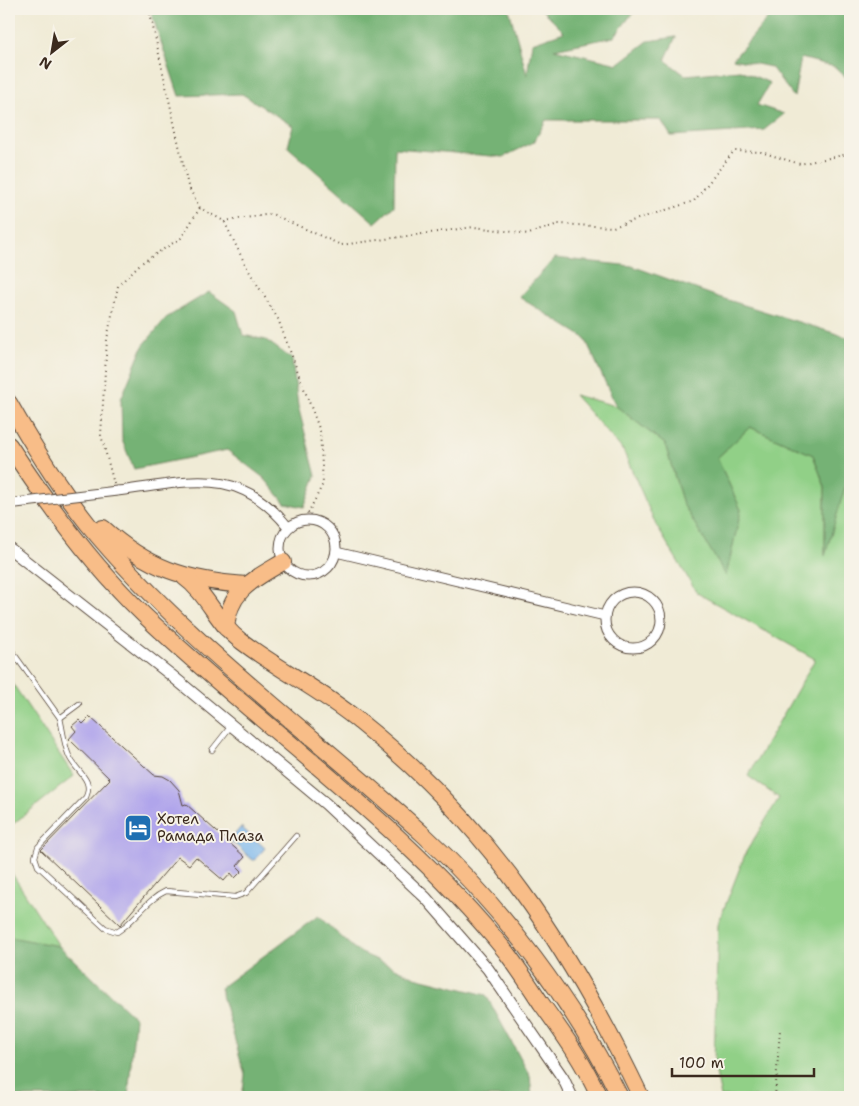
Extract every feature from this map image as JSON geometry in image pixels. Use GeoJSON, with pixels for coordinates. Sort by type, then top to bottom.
{"type":"FeatureCollection","features":[{"type":"Feature","properties":{"kind":"highway"},"geometry":{"type":"LineString","coordinates":[[9,397],[48,462],[92,518],[116,539],[157,566],[184,577],[246,585]]}},
{"type":"Feature","properties":{"kind":"highway"},"geometry":{"type":"LineString","coordinates":[[9,403],[51,475],[89,526],[140,582],[234,670],[426,837],[483,896],[540,965],[606,1068],[620,1097]]}},
{"type":"Feature","properties":{"kind":"highway"},"geometry":{"type":"LineString","coordinates":[[9,445],[80,545],[144,615],[248,708],[344,788],[456,896],[506,952],[556,1024],[592,1081],[599,1097]]}},
{"type":"Feature","properties":{"kind":"highway"},"geometry":{"type":"LineString","coordinates":[[226,628],[230,608],[246,585],[283,562]]}},
{"type":"Feature","properties":{"kind":"highway"},"geometry":{"type":"LineString","coordinates":[[184,577],[202,594],[226,628],[240,641],[305,682],[360,722],[467,821],[516,882],[549,928],[586,989],[641,1097]]}},
{"type":"Feature","properties":{"kind":"street"},"geometry":{"type":"LineString","coordinates":[[12,503],[211,480],[234,485],[252,493],[267,504],[288,527]]}},
{"type":"Feature","properties":{"kind":"street"},"geometry":{"type":"LineString","coordinates":[[305,519],[322,523],[329,528],[334,536],[336,552],[328,568],[313,576],[296,574],[283,562],[280,543],[288,527],[305,519]]}},
{"type":"Feature","properties":{"kind":"street"},"geometry":{"type":"LineString","coordinates":[[9,548],[171,674],[232,725],[326,804],[426,898],[488,969],[563,1078],[572,1097]]}},
{"type":"Feature","properties":{"kind":"street"},"geometry":{"type":"LineString","coordinates":[[336,552],[605,616]]}},
{"type":"Feature","properties":{"kind":"street"},"geometry":{"type":"LineString","coordinates":[[633,592],[643,594],[658,606],[661,625],[653,640],[646,646],[629,648],[620,645],[608,633],[605,616],[615,599],[633,592]]}},
{"type":"Feature","properties":{"kind":"lane"},"geometry":{"type":"LineString","coordinates":[[9,456],[31,478]]}},
{"type":"Feature","properties":{"kind":"lane"},"geometry":{"type":"LineString","coordinates":[[9,647],[60,718],[69,756],[88,781],[89,789],[86,797],[38,847],[35,857],[38,866],[105,928],[117,932],[126,926],[157,895],[166,891],[235,897],[246,893],[296,836]]}},
{"type":"Feature","properties":{"kind":"lane"},"geometry":{"type":"LineString","coordinates":[[60,718],[79,704]]}},
{"type":"Feature","properties":{"kind":"lane"},"geometry":{"type":"LineString","coordinates":[[212,750],[232,725]]}},
{"type":"Feature","properties":{"kind":"path"},"geometry":{"type":"LineString","coordinates":[[149,9],[188,186],[200,208],[224,221],[246,266],[278,318],[320,431],[323,484],[305,519]]}},
{"type":"Feature","properties":{"kind":"path"},"geometry":{"type":"LineString","coordinates":[[224,221],[272,214],[341,245],[474,226],[528,234],[558,224],[613,227],[694,201],[734,151],[761,152],[800,164],[843,155],[850,151]]}},
{"type":"Feature","properties":{"kind":"path"},"geometry":{"type":"LineString","coordinates":[[116,491],[100,435],[107,339],[118,286],[140,264],[181,238],[200,208]]}},
{"type":"Feature","properties":{"kind":"path"},"geometry":{"type":"LineString","coordinates":[[775,1097],[780,1030]]}},
{"type":"Feature","properties":{"kind":"green space"},"geometry":{"type":"Polygon","coordinates":[[[150,9],[509,9],[527,75],[532,43],[564,32],[541,9],[640,9],[632,14],[614,37],[554,49],[618,64],[648,41],[676,37],[665,60],[685,75],[740,70],[770,83],[757,105],[784,114],[764,130],[671,136],[661,120],[546,120],[534,142],[503,157],[395,148],[394,206],[375,223],[288,147],[293,126],[242,94],[179,96],[150,9]]]}},
{"type":"Feature","properties":{"kind":"green space"},"geometry":{"type":"Polygon","coordinates":[[[776,9],[850,9],[850,81],[835,67],[801,58],[794,97],[771,67],[733,59],[776,9]]]}},
{"type":"Feature","properties":{"kind":"green space"},"geometry":{"type":"Polygon","coordinates":[[[555,258],[632,266],[715,296],[850,338],[850,491],[847,480],[825,556],[825,487],[813,455],[750,427],[717,458],[741,510],[726,576],[683,504],[665,444],[616,406],[585,338],[519,297],[555,258]]]}},
{"type":"Feature","properties":{"kind":"green space"},"geometry":{"type":"Polygon","coordinates":[[[209,292],[236,311],[243,335],[266,340],[292,359],[298,406],[316,476],[304,507],[285,503],[264,478],[227,450],[134,469],[122,440],[121,399],[143,346],[166,318],[209,292]]]}},
{"type":"Feature","properties":{"kind":"green space"},"geometry":{"type":"Polygon","coordinates":[[[574,395],[616,406],[665,444],[683,504],[726,575],[741,510],[717,458],[750,427],[813,455],[825,487],[825,554],[847,479],[850,491],[850,1097],[721,1097],[714,1063],[718,924],[746,852],[779,798],[748,776],[815,659],[697,593],[656,525],[623,450],[574,395]]]}},
{"type":"Feature","properties":{"kind":"green space"},"geometry":{"type":"Polygon","coordinates":[[[9,678],[74,776],[9,827],[9,678]]]}},
{"type":"Feature","properties":{"kind":"green space"},"geometry":{"type":"Polygon","coordinates":[[[9,869],[59,946],[9,938],[9,869]]]}},
{"type":"Feature","properties":{"kind":"green space"},"geometry":{"type":"Polygon","coordinates":[[[318,916],[357,951],[415,977],[486,995],[530,1076],[532,1097],[242,1097],[245,1075],[220,988],[318,916]]]}},
{"type":"Feature","properties":{"kind":"green space"},"geometry":{"type":"Polygon","coordinates":[[[10,937],[59,946],[135,1018],[128,1097],[9,1097],[10,937]]]}},
{"type":"Feature","properties":{"kind":"water"},"geometry":{"type":"Polygon","coordinates":[[[241,827],[265,848],[254,861],[230,840],[241,827]]]}},
{"type":"Feature","properties":{"kind":"building","name":"Хотел Рамада Плаза"},"geometry":{"type":"Polygon","coordinates":[[[90,717],[154,775],[163,776],[170,780],[179,790],[183,805],[186,804],[245,857],[237,866],[242,871],[235,878],[231,873],[224,881],[196,857],[189,865],[178,857],[120,925],[41,850],[110,779],[69,739],[76,731],[72,726],[79,720],[83,724],[90,717]]]}},
{"type":"Feature","properties":{"kind":"place","name":"Хотел Рамада Плаза"},"geometry":{"type":"Point","coordinates":[138,828]}}]}
